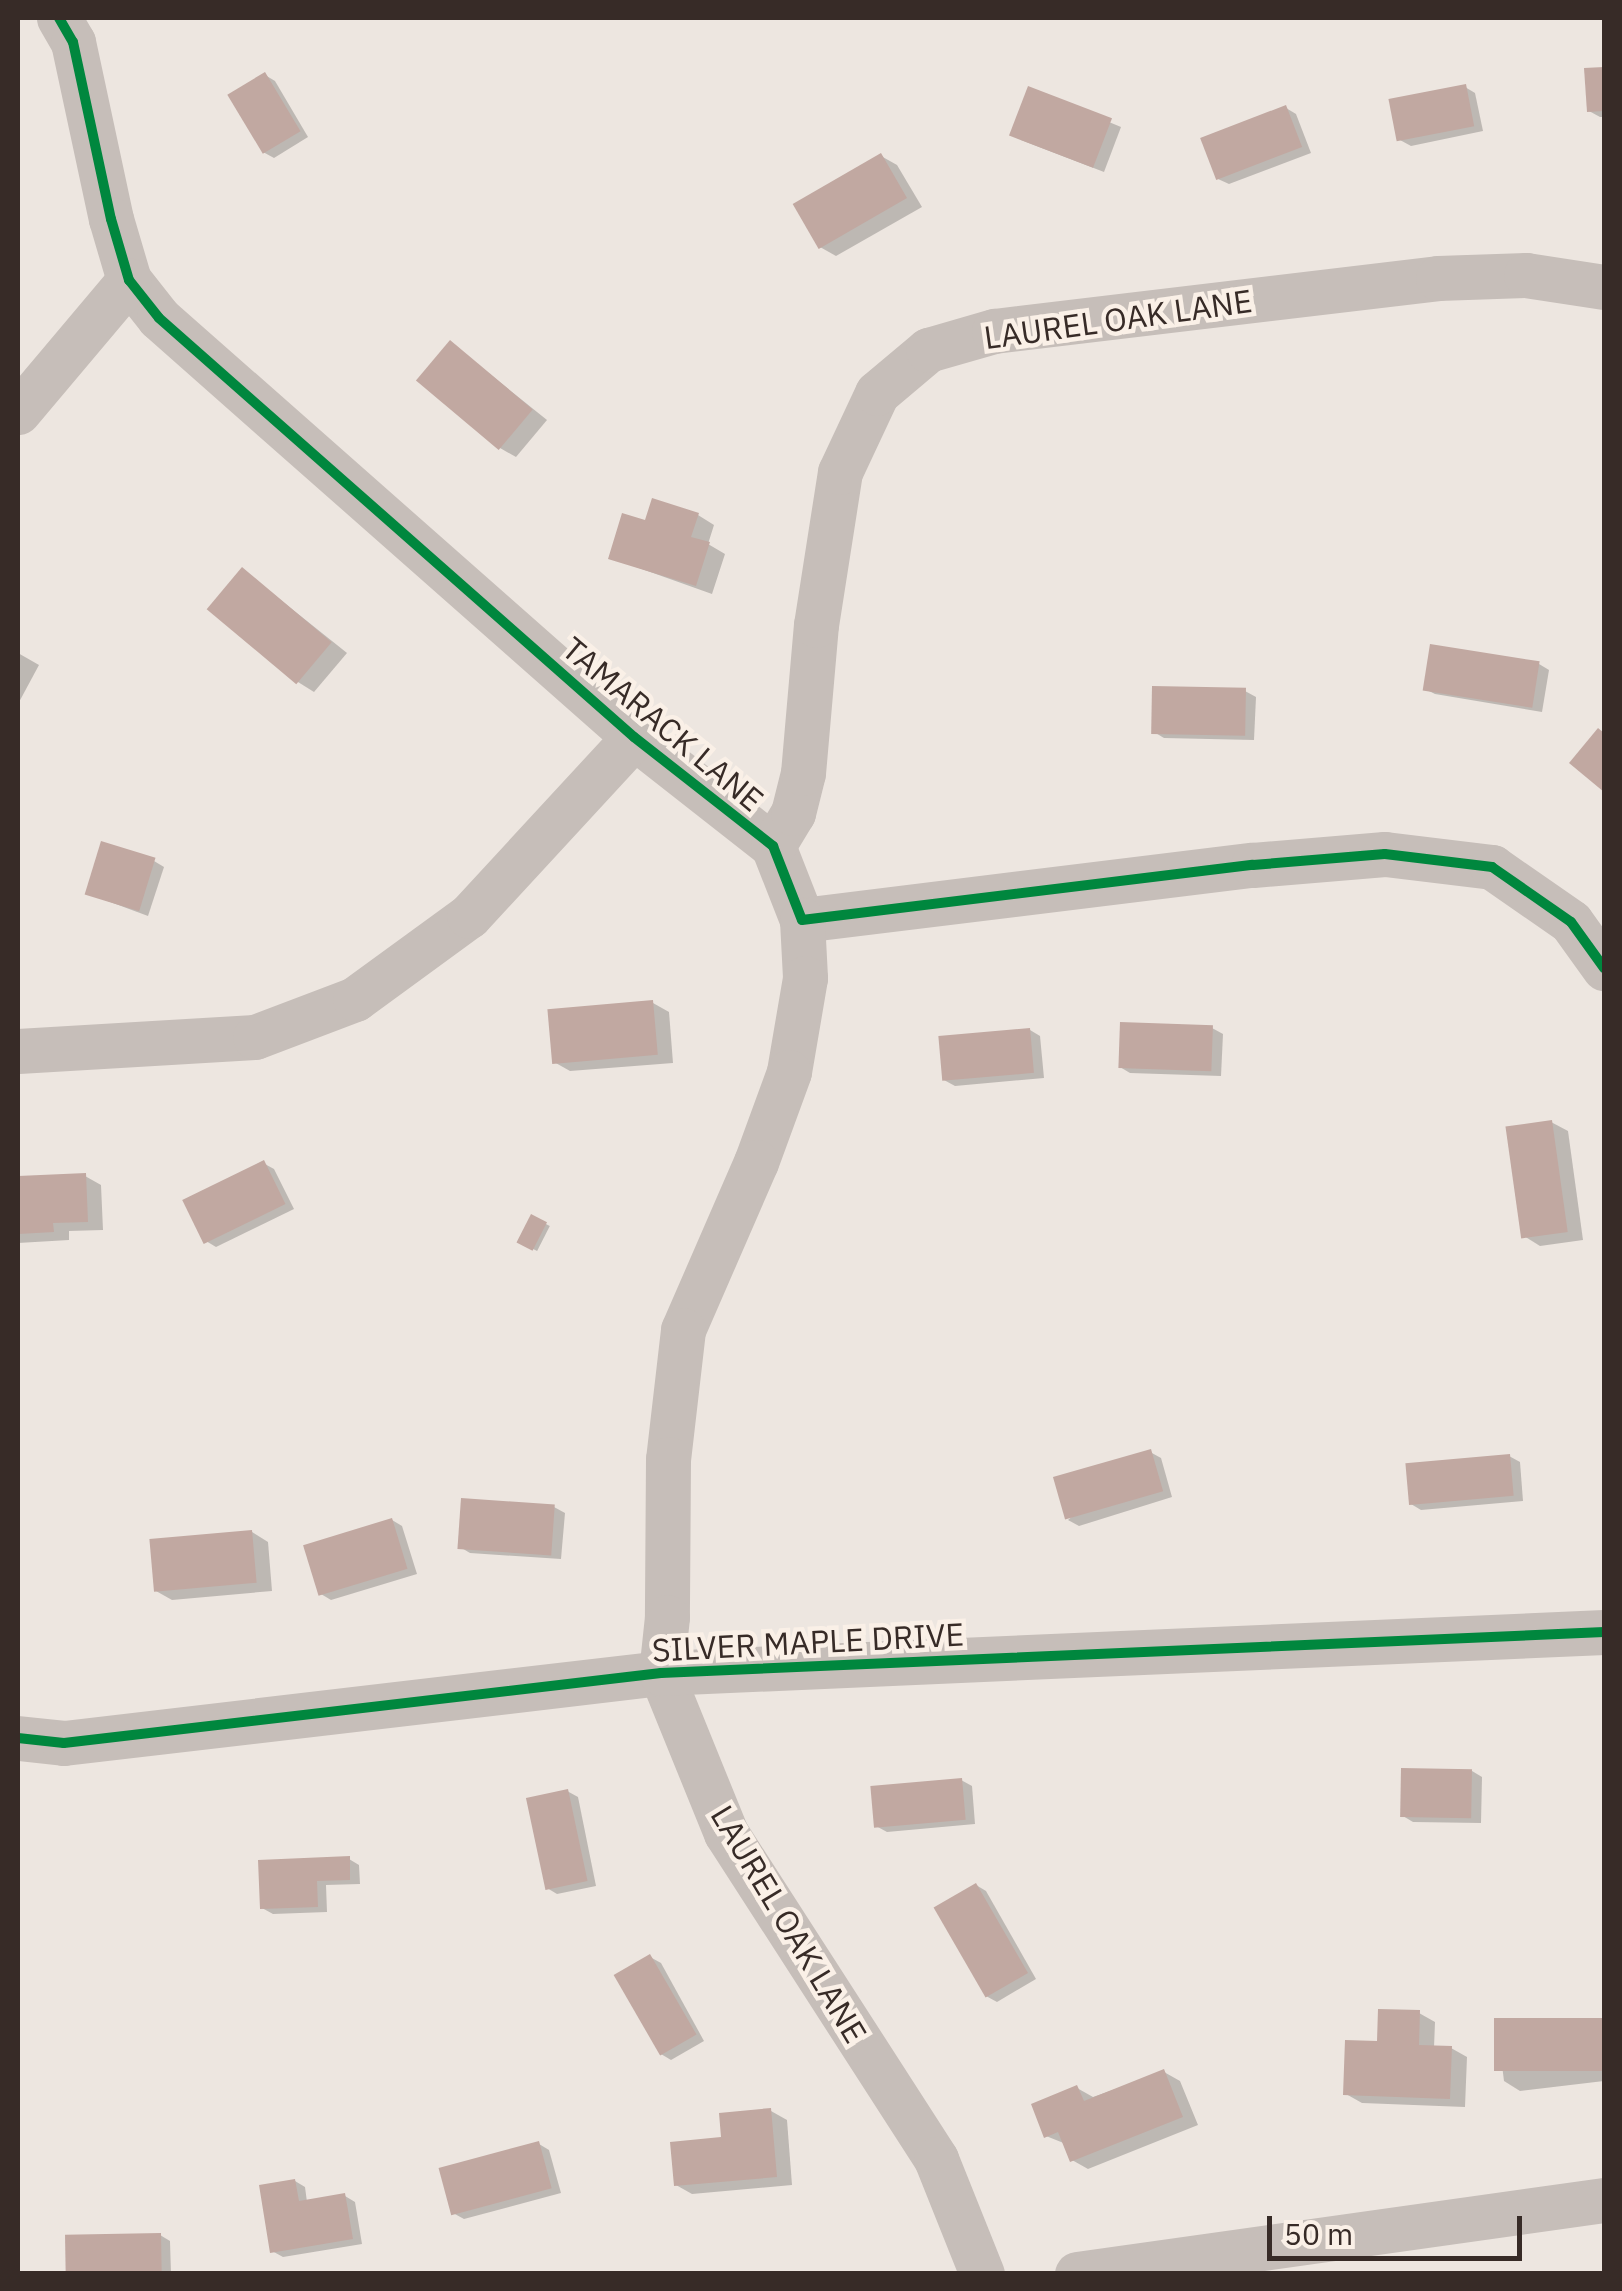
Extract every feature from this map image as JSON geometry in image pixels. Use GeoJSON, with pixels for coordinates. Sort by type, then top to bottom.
{"type":"FeatureCollection","features":[{"type":"Feature","properties":{"kind":"street","name":"TAMARACK LANE"},"geometry":{"type":"LineString","coordinates":[[59,18],[73,42],[111,219],[130,280],[159,318],[634,737],[773,846],[802,920]]}},
{"type":"Feature","properties":{"kind":"street","name":"LAUREL OAK LANE"},"geometry":{"type":"LineString","coordinates":[[773,846],[793,813],[804,773],[816,625],[840,472],[877,392],[928,350],[994,332],[1438,278],[1526,275],[1604,287]]}},
{"type":"Feature","properties":{"kind":"street"},"geometry":{"type":"LineString","coordinates":[[18,412],[130,280]]}},
{"type":"Feature","properties":{"kind":"street"},"geometry":{"type":"LineString","coordinates":[[18,1050],[255,1037],[355,999],[469,916],[634,737]]}},
{"type":"Feature","properties":{"kind":"street"},"geometry":{"type":"LineString","coordinates":[[660,1673],[668,1617],[668,1459],[683,1330],[756,1162],[789,1072],[805,978],[802,920],[1253,865],[1385,854],[1492,867],[1571,922],[1604,968]]}},
{"type":"Feature","properties":{"kind":"street","name":"SILVER MAPLE DRIVE"},"geometry":{"type":"LineString","coordinates":[[18,1738],[64,1743],[660,1673],[1604,1632]]}},
{"type":"Feature","properties":{"kind":"street","name":"LAUREL OAK LANE"},"geometry":{"type":"LineString","coordinates":[[660,1673],[726,1832],[936,2159],[982,2274]]}},
{"type":"Feature","properties":{"kind":"street"},"geometry":{"type":"LineString","coordinates":[[1077,2274],[1604,2200]]}},
{"type":"Feature","properties":{"kind":"building"},"geometry":{"type":"Polygon","coordinates":[[[1604,67],[1604,111],[1587,112],[1584,68],[1604,67]]]}},
{"type":"Feature","properties":{"kind":"building"},"geometry":{"type":"Polygon","coordinates":[[[265,72],[301,131],[263,154],[227,95],[265,72]]]}},
{"type":"Feature","properties":{"kind":"building"},"geometry":{"type":"Polygon","coordinates":[[[1466,84],[1474,126],[1397,141],[1388,99],[1466,84]]]}},
{"type":"Feature","properties":{"kind":"building"},"geometry":{"type":"Polygon","coordinates":[[[1028,86],[1112,118],[1093,168],[1009,135],[1028,86]]]}},
{"type":"Feature","properties":{"kind":"building"},"geometry":{"type":"Polygon","coordinates":[[[1286,105],[1302,147],[1216,180],[1200,138],[1286,105]]]}},
{"type":"Feature","properties":{"kind":"building"},"geometry":{"type":"Polygon","coordinates":[[[881,153],[907,198],[819,249],[793,204],[881,153]]]}},
{"type":"Feature","properties":{"kind":"building"},"geometry":{"type":"Polygon","coordinates":[[[450,340],[533,409],[499,450],[416,381],[450,340]]]}},
{"type":"Feature","properties":{"kind":"building"},"geometry":{"type":"Polygon","coordinates":[[[652,498],[699,513],[691,537],[710,542],[696,586],[608,559],[622,513],[645,520],[652,498]]]}},
{"type":"Feature","properties":{"kind":"building"},"geometry":{"type":"Polygon","coordinates":[[[242,567],[332,642],[296,684],[207,609],[242,567]]]}},
{"type":"Feature","properties":{"kind":"building"},"geometry":{"type":"Polygon","coordinates":[[[1430,644],[1540,661],[1532,708],[1423,690],[1430,644]]]}},
{"type":"Feature","properties":{"kind":"building"},"geometry":{"type":"Polygon","coordinates":[[[1152,686],[1246,688],[1245,736],[1151,734],[1152,686]]]}},
{"type":"Feature","properties":{"kind":"building"},"geometry":{"type":"Polygon","coordinates":[[[1598,728],[1604,733],[1604,792],[1569,763],[1598,728]]]}},
{"type":"Feature","properties":{"kind":"building"},"geometry":{"type":"Polygon","coordinates":[[[101,841],[156,858],[139,911],[85,895],[101,841]]]}},
{"type":"Feature","properties":{"kind":"building"},"geometry":{"type":"Polygon","coordinates":[[[653,1000],[658,1055],[552,1064],[547,1009],[653,1000]]]}},
{"type":"Feature","properties":{"kind":"building"},"geometry":{"type":"Polygon","coordinates":[[[1120,1022],[1213,1025],[1211,1071],[1118,1068],[1120,1022]]]}},
{"type":"Feature","properties":{"kind":"building"},"geometry":{"type":"Polygon","coordinates":[[[1030,1028],[1034,1073],[942,1081],[938,1036],[1030,1028]]]}},
{"type":"Feature","properties":{"kind":"building"},"geometry":{"type":"Polygon","coordinates":[[[1552,1120],[1568,1232],[1521,1238],[1505,1127],[1552,1120]]]}},
{"type":"Feature","properties":{"kind":"building"},"geometry":{"type":"Polygon","coordinates":[[[264,1160],[285,1204],[204,1244],[182,1200],[264,1160]]]}},
{"type":"Feature","properties":{"kind":"building"},"geometry":{"type":"Polygon","coordinates":[[[86,1173],[88,1222],[53,1223],[54,1232],[18,1234],[18,1176],[86,1173]]]}},
{"type":"Feature","properties":{"kind":"building"},"geometry":{"type":"Polygon","coordinates":[[[531,1214],[547,1222],[533,1251],[516,1243],[531,1214]]]}},
{"type":"Feature","properties":{"kind":"building"},"geometry":{"type":"Polygon","coordinates":[[[1151,1449],[1163,1491],[1065,1519],[1053,1477],[1151,1449]]]}},
{"type":"Feature","properties":{"kind":"building"},"geometry":{"type":"Polygon","coordinates":[[[1510,1454],[1514,1496],[1409,1505],[1405,1463],[1510,1454]]]}},
{"type":"Feature","properties":{"kind":"building"},"geometry":{"type":"Polygon","coordinates":[[[461,1498],[555,1505],[551,1555],[457,1549],[461,1498]]]}},
{"type":"Feature","properties":{"kind":"building"},"geometry":{"type":"Polygon","coordinates":[[[392,1518],[407,1569],[319,1596],[303,1545],[392,1518]]]}},
{"type":"Feature","properties":{"kind":"building"},"geometry":{"type":"Polygon","coordinates":[[[252,1530],[257,1583],[154,1592],[149,1539],[252,1530]]]}},
{"type":"Feature","properties":{"kind":"building"},"geometry":{"type":"Polygon","coordinates":[[[1401,1768],[1472,1769],[1471,1818],[1400,1817],[1401,1768]]]}},
{"type":"Feature","properties":{"kind":"building"},"geometry":{"type":"Polygon","coordinates":[[[962,1778],[966,1820],[874,1828],[870,1786],[962,1778]]]}},
{"type":"Feature","properties":{"kind":"building"},"geometry":{"type":"Polygon","coordinates":[[[568,1789],[588,1881],[545,1890],[526,1798],[568,1789]]]}},
{"type":"Feature","properties":{"kind":"building"},"geometry":{"type":"Polygon","coordinates":[[[350,1856],[350,1880],[317,1881],[318,1907],[260,1909],[258,1860],[350,1856]]]}},
{"type":"Feature","properties":{"kind":"building"},"geometry":{"type":"Polygon","coordinates":[[[976,1883],[1028,1973],[986,1998],[934,1908],[976,1883]]]}},
{"type":"Feature","properties":{"kind":"building"},"geometry":{"type":"Polygon","coordinates":[[[650,1954],[696,2035],[660,2056],[614,1975],[650,1954]]]}},
{"type":"Feature","properties":{"kind":"building"},"geometry":{"type":"Polygon","coordinates":[[[1378,2009],[1420,2010],[1419,2045],[1452,2046],[1450,2099],[1343,2095],[1345,2040],[1377,2041],[1378,2009]]]}},
{"type":"Feature","properties":{"kind":"building"},"geometry":{"type":"Polygon","coordinates":[[[1494,2018],[1604,2018],[1604,2071],[1494,2071],[1494,2018]]]}},
{"type":"Feature","properties":{"kind":"building"},"geometry":{"type":"Polygon","coordinates":[[[1164,2069],[1183,2117],[1070,2162],[1058,2132],[1044,2138],[1031,2104],[1077,2085],[1084,2101],[1164,2069]]]}},
{"type":"Feature","properties":{"kind":"building"},"geometry":{"type":"Polygon","coordinates":[[[771,2108],[777,2177],[674,2186],[670,2142],[721,2137],[719,2113],[771,2108]]]}},
{"type":"Feature","properties":{"kind":"building"},"geometry":{"type":"Polygon","coordinates":[[[539,2141],[552,2188],[451,2215],[439,2168],[539,2141]]]}},
{"type":"Feature","properties":{"kind":"building"},"geometry":{"type":"Polygon","coordinates":[[[295,2179],[299,2201],[345,2193],[353,2239],[270,2253],[259,2185],[295,2179]]]}},
{"type":"Feature","properties":{"kind":"building"},"geometry":{"type":"Polygon","coordinates":[[[161,2233],[162,2274],[66,2274],[65,2235],[161,2233]]]}},
{"type":"Feature","properties":{"kind":"cycle path"},"geometry":{"type":"LineString","coordinates":[[59,18],[73,42],[111,219],[129,280],[159,318],[634,737],[773,846],[802,920],[1253,865],[1385,854],[1492,867],[1571,922],[1604,968]]}},
{"type":"Feature","properties":{"kind":"cycle path"},"geometry":{"type":"LineString","coordinates":[[18,1738],[64,1743],[661,1673],[1604,1632]]}}]}
